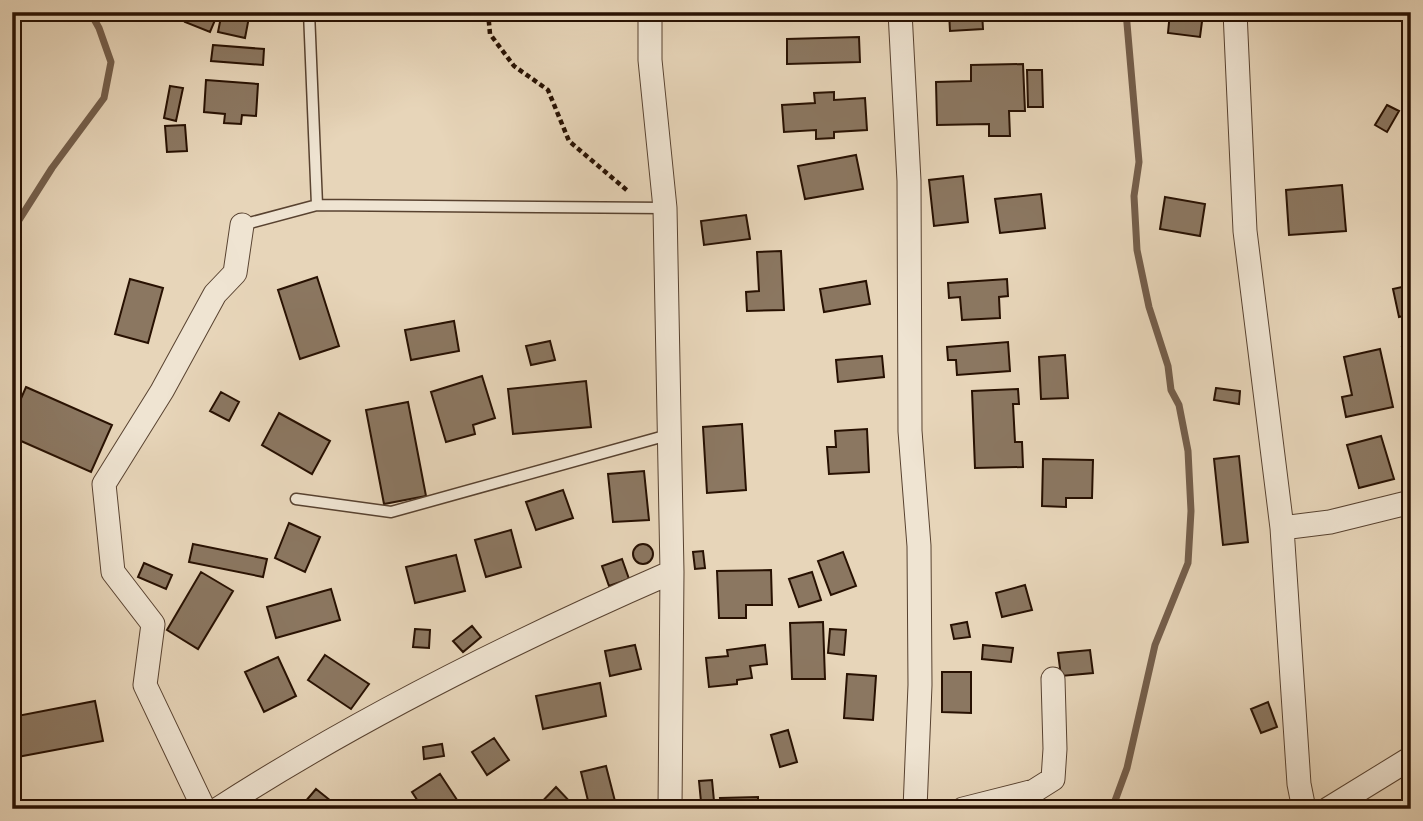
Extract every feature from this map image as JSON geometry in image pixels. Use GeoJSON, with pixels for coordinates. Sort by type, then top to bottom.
{"type":"FeatureCollection","features":[{"type":"Feature","properties":{"kind":"street"},"geometry":{"type":"LineString","coordinates":[[650,12],[650,60],[666,208],[672,572],[670,809]]}},
{"type":"Feature","properties":{"kind":"street"},"geometry":{"type":"LineString","coordinates":[[900,12],[909,181],[910,431],[919,546],[920,685],[915,809]]}},
{"type":"Feature","properties":{"kind":"street"},"geometry":{"type":"LineString","coordinates":[[1235,12],[1245,231],[1282,528],[1299,784],[1304,809]]}},
{"type":"Feature","properties":{"kind":"street"},"geometry":{"type":"LineString","coordinates":[[204,809],[145,685],[153,624],[113,572],[104,484],[162,391],[215,294],[235,273],[242,225]]}},
{"type":"Feature","properties":{"kind":"street"},"geometry":{"type":"LineString","coordinates":[[1282,528],[1330,522],[1411,502]]}},
{"type":"Feature","properties":{"kind":"street"},"geometry":{"type":"LineString","coordinates":[[219,809],[389,706],[583,611],[672,572]]}},
{"type":"Feature","properties":{"kind":"street"},"geometry":{"type":"LineString","coordinates":[[963,809],[1034,791],[1052,779],[1055,749],[1053,679]]}},
{"type":"Feature","properties":{"kind":"street"},"geometry":{"type":"LineString","coordinates":[[1328,809],[1411,758]]}},
{"type":"Feature","properties":{"kind":"lane"},"geometry":{"type":"LineString","coordinates":[[309,12],[317,205]]}},
{"type":"Feature","properties":{"kind":"lane"},"geometry":{"type":"LineString","coordinates":[[242,225],[317,205],[666,208]]}},
{"type":"Feature","properties":{"kind":"lane"},"geometry":{"type":"LineString","coordinates":[[296,499],[391,512],[668,435]]}},
{"type":"Feature","properties":{"kind":"path"},"geometry":{"type":"LineString","coordinates":[[488,12],[490,34],[514,66],[548,90],[569,141],[630,193],[632,208]]}},
{"type":"Feature","properties":{"kind":"building"},"geometry":{"type":"Polygon","coordinates":[[[189,12],[218,13],[210,32],[185,22],[189,12]]]}},
{"type":"Feature","properties":{"kind":"building"},"geometry":{"type":"Polygon","coordinates":[[[222,12],[249,17],[245,38],[218,32],[222,12]]]}},
{"type":"Feature","properties":{"kind":"building"},"geometry":{"type":"Polygon","coordinates":[[[949,12],[982,12],[983,29],[950,31],[949,12]]]}},
{"type":"Feature","properties":{"kind":"building"},"geometry":{"type":"Polygon","coordinates":[[[1170,12],[1203,14],[1200,37],[1168,33],[1170,12]]]}},
{"type":"Feature","properties":{"kind":"building"},"geometry":{"type":"Polygon","coordinates":[[[859,37],[860,62],[787,64],[787,39],[859,37]]]}},
{"type":"Feature","properties":{"kind":"building"},"geometry":{"type":"Polygon","coordinates":[[[213,45],[264,49],[263,65],[211,61],[213,45]]]}},
{"type":"Feature","properties":{"kind":"building"},"geometry":{"type":"Polygon","coordinates":[[[1023,64],[1025,111],[1009,111],[1010,136],[989,136],[989,124],[937,125],[936,82],[971,81],[971,65],[1023,64]]]}},
{"type":"Feature","properties":{"kind":"building"},"geometry":{"type":"Polygon","coordinates":[[[1027,70],[1042,70],[1043,107],[1028,107],[1027,70]]]}},
{"type":"Feature","properties":{"kind":"building"},"geometry":{"type":"Polygon","coordinates":[[[206,80],[258,84],[256,116],[242,115],[241,124],[224,123],[225,114],[204,112],[206,80]]]}},
{"type":"Feature","properties":{"kind":"building"},"geometry":{"type":"Polygon","coordinates":[[[170,86],[183,88],[176,121],[164,118],[170,86]]]}},
{"type":"Feature","properties":{"kind":"building"},"geometry":{"type":"Polygon","coordinates":[[[834,92],[834,100],[865,98],[867,130],[834,132],[834,138],[816,139],[816,130],[784,132],[782,105],[815,103],[814,93],[834,92]]]}},
{"type":"Feature","properties":{"kind":"building"},"geometry":{"type":"Polygon","coordinates":[[[1387,105],[1399,111],[1387,132],[1375,125],[1387,105]]]}},
{"type":"Feature","properties":{"kind":"building"},"geometry":{"type":"Polygon","coordinates":[[[185,125],[187,151],[167,152],[165,126],[185,125]]]}},
{"type":"Feature","properties":{"kind":"building"},"geometry":{"type":"Polygon","coordinates":[[[856,155],[863,189],[805,199],[798,166],[856,155]]]}},
{"type":"Feature","properties":{"kind":"building"},"geometry":{"type":"Polygon","coordinates":[[[963,176],[968,222],[934,226],[929,180],[963,176]]]}},
{"type":"Feature","properties":{"kind":"building"},"geometry":{"type":"Polygon","coordinates":[[[1342,185],[1346,231],[1289,235],[1286,190],[1342,185]]]}},
{"type":"Feature","properties":{"kind":"building"},"geometry":{"type":"Polygon","coordinates":[[[1041,194],[1045,228],[1000,233],[995,199],[1041,194]]]}},
{"type":"Feature","properties":{"kind":"building"},"geometry":{"type":"Polygon","coordinates":[[[1165,197],[1205,204],[1200,236],[1160,229],[1165,197]]]}},
{"type":"Feature","properties":{"kind":"building"},"geometry":{"type":"Polygon","coordinates":[[[746,215],[750,239],[704,245],[701,221],[746,215]]]}},
{"type":"Feature","properties":{"kind":"building"},"geometry":{"type":"Polygon","coordinates":[[[781,251],[784,310],[747,311],[746,292],[759,291],[757,252],[781,251]]]}},
{"type":"Feature","properties":{"kind":"building"},"geometry":{"type":"Polygon","coordinates":[[[317,277],[339,346],[300,359],[278,290],[317,277]]]}},
{"type":"Feature","properties":{"kind":"building"},"geometry":{"type":"Polygon","coordinates":[[[130,279],[163,288],[148,343],[115,334],[130,279]]]}},
{"type":"Feature","properties":{"kind":"building"},"geometry":{"type":"Polygon","coordinates":[[[1007,279],[1008,296],[999,297],[1000,318],[962,320],[960,297],[949,298],[948,283],[1007,279]]]}},
{"type":"Feature","properties":{"kind":"building"},"geometry":{"type":"Polygon","coordinates":[[[866,281],[870,304],[824,312],[820,289],[866,281]]]}},
{"type":"Feature","properties":{"kind":"building"},"geometry":{"type":"Polygon","coordinates":[[[1411,285],[1411,314],[1399,317],[1393,289],[1411,285]]]}},
{"type":"Feature","properties":{"kind":"building"},"geometry":{"type":"Polygon","coordinates":[[[454,321],[459,351],[411,360],[405,330],[454,321]]]}},
{"type":"Feature","properties":{"kind":"building"},"geometry":{"type":"Polygon","coordinates":[[[550,341],[555,360],[531,365],[526,346],[550,341]]]}},
{"type":"Feature","properties":{"kind":"building"},"geometry":{"type":"Polygon","coordinates":[[[1008,342],[1010,371],[957,375],[956,360],[948,360],[947,347],[1008,342]]]}},
{"type":"Feature","properties":{"kind":"building"},"geometry":{"type":"Polygon","coordinates":[[[1411,343],[1411,370],[1402,347],[1411,343]]]}},
{"type":"Feature","properties":{"kind":"building"},"geometry":{"type":"Polygon","coordinates":[[[1380,349],[1393,407],[1346,417],[1342,397],[1352,395],[1344,357],[1380,349]]]}},
{"type":"Feature","properties":{"kind":"building"},"geometry":{"type":"Polygon","coordinates":[[[1065,355],[1068,398],[1041,399],[1039,357],[1065,355]]]}},
{"type":"Feature","properties":{"kind":"building"},"geometry":{"type":"Polygon","coordinates":[[[882,356],[884,377],[838,382],[836,360],[882,356]]]}},
{"type":"Feature","properties":{"kind":"building"},"geometry":{"type":"Polygon","coordinates":[[[482,376],[495,418],[473,425],[475,434],[446,442],[431,392],[482,376]]]}},
{"type":"Feature","properties":{"kind":"building"},"geometry":{"type":"Polygon","coordinates":[[[586,381],[591,427],[513,434],[508,389],[586,381]]]}},
{"type":"Feature","properties":{"kind":"building"},"geometry":{"type":"Polygon","coordinates":[[[26,387],[112,425],[91,472],[12,437],[12,419],[26,387]]]}},
{"type":"Feature","properties":{"kind":"building"},"geometry":{"type":"Polygon","coordinates":[[[1216,388],[1240,391],[1239,404],[1214,400],[1216,388]]]}},
{"type":"Feature","properties":{"kind":"building"},"geometry":{"type":"Polygon","coordinates":[[[1018,389],[1019,404],[1013,404],[1015,442],[1022,442],[1023,467],[975,468],[972,391],[1018,389]]]}},
{"type":"Feature","properties":{"kind":"building"},"geometry":{"type":"Polygon","coordinates":[[[221,392],[239,402],[229,421],[210,411],[221,392]]]}},
{"type":"Feature","properties":{"kind":"building"},"geometry":{"type":"Polygon","coordinates":[[[408,402],[426,496],[384,504],[366,410],[408,402]]]}},
{"type":"Feature","properties":{"kind":"building"},"geometry":{"type":"Polygon","coordinates":[[[279,413],[330,441],[312,474],[262,445],[279,413]]]}},
{"type":"Feature","properties":{"kind":"building"},"geometry":{"type":"Polygon","coordinates":[[[742,424],[746,490],[707,493],[703,427],[742,424]]]}},
{"type":"Feature","properties":{"kind":"building"},"geometry":{"type":"Polygon","coordinates":[[[867,429],[869,472],[829,474],[827,447],[836,447],[835,431],[867,429]]]}},
{"type":"Feature","properties":{"kind":"building"},"geometry":{"type":"Polygon","coordinates":[[[1381,436],[1394,479],[1359,488],[1347,445],[1381,436]]]}},
{"type":"Feature","properties":{"kind":"building"},"geometry":{"type":"Polygon","coordinates":[[[1239,456],[1248,542],[1223,545],[1214,459],[1239,456]]]}},
{"type":"Feature","properties":{"kind":"building"},"geometry":{"type":"Polygon","coordinates":[[[1043,459],[1093,460],[1092,498],[1066,498],[1066,507],[1042,506],[1043,459]]]}},
{"type":"Feature","properties":{"kind":"building"},"geometry":{"type":"Polygon","coordinates":[[[644,471],[649,520],[613,522],[608,474],[644,471]]]}},
{"type":"Feature","properties":{"kind":"building"},"geometry":{"type":"Polygon","coordinates":[[[563,490],[573,518],[536,530],[526,502],[563,490]]]}},
{"type":"Feature","properties":{"kind":"building"},"geometry":{"type":"Polygon","coordinates":[[[289,523],[320,537],[305,572],[275,558],[289,523]]]}},
{"type":"Feature","properties":{"kind":"building"},"geometry":{"type":"Polygon","coordinates":[[[511,530],[521,567],[486,577],[475,540],[511,530]]]}},
{"type":"Feature","properties":{"kind":"building"},"geometry":{"type":"Polygon","coordinates":[[[193,544],[267,559],[263,577],[189,562],[193,544]]]}},
{"type":"Feature","properties":{"kind":"building"},"geometry":{"type":"Polygon","coordinates":[[[643,544],[650,547],[653,554],[650,561],[643,564],[636,561],[633,554],[636,547],[643,544]]]}},
{"type":"Feature","properties":{"kind":"building"},"geometry":{"type":"Polygon","coordinates":[[[703,551],[705,568],[695,569],[693,552],[703,551]]]}},
{"type":"Feature","properties":{"kind":"building"},"geometry":{"type":"Polygon","coordinates":[[[843,552],[856,586],[831,595],[818,561],[843,552]]]}},
{"type":"Feature","properties":{"kind":"building"},"geometry":{"type":"Polygon","coordinates":[[[456,555],[465,591],[415,603],[406,567],[456,555]]]}},
{"type":"Feature","properties":{"kind":"building"},"geometry":{"type":"Polygon","coordinates":[[[622,559],[629,579],[609,586],[602,566],[622,559]]]}},
{"type":"Feature","properties":{"kind":"building"},"geometry":{"type":"Polygon","coordinates":[[[144,563],[172,575],[166,589],[138,577],[144,563]]]}},
{"type":"Feature","properties":{"kind":"building"},"geometry":{"type":"Polygon","coordinates":[[[771,570],[772,605],[746,605],[746,618],[719,618],[717,571],[771,570]]]}},
{"type":"Feature","properties":{"kind":"building"},"geometry":{"type":"Polygon","coordinates":[[[201,572],[233,591],[198,649],[167,630],[201,572]]]}},
{"type":"Feature","properties":{"kind":"building"},"geometry":{"type":"Polygon","coordinates":[[[812,572],[821,600],[799,607],[789,579],[812,572]]]}},
{"type":"Feature","properties":{"kind":"building"},"geometry":{"type":"Polygon","coordinates":[[[1025,585],[1032,610],[1002,617],[996,593],[1025,585]]]}},
{"type":"Feature","properties":{"kind":"building"},"geometry":{"type":"Polygon","coordinates":[[[331,589],[340,620],[276,638],[267,607],[331,589]]]}},
{"type":"Feature","properties":{"kind":"building"},"geometry":{"type":"Polygon","coordinates":[[[823,622],[825,679],[792,679],[790,623],[823,622]]]}},
{"type":"Feature","properties":{"kind":"building"},"geometry":{"type":"Polygon","coordinates":[[[967,622],[970,637],[954,639],[951,625],[967,622]]]}},
{"type":"Feature","properties":{"kind":"building"},"geometry":{"type":"Polygon","coordinates":[[[472,626],[481,637],[463,652],[453,641],[472,626]]]}},
{"type":"Feature","properties":{"kind":"building"},"geometry":{"type":"Polygon","coordinates":[[[415,629],[430,630],[429,648],[413,647],[415,629]]]}},
{"type":"Feature","properties":{"kind":"building"},"geometry":{"type":"Polygon","coordinates":[[[830,629],[846,630],[844,655],[828,653],[830,629]]]}},
{"type":"Feature","properties":{"kind":"building"},"geometry":{"type":"Polygon","coordinates":[[[635,645],[641,669],[610,676],[605,651],[635,645]]]}},
{"type":"Feature","properties":{"kind":"building"},"geometry":{"type":"Polygon","coordinates":[[[765,645],[767,664],[750,666],[752,678],[737,680],[737,684],[709,687],[706,658],[728,656],[727,650],[765,645]]]}},
{"type":"Feature","properties":{"kind":"building"},"geometry":{"type":"Polygon","coordinates":[[[983,645],[1013,648],[1011,662],[982,659],[983,645]]]}},
{"type":"Feature","properties":{"kind":"building"},"geometry":{"type":"Polygon","coordinates":[[[1090,650],[1093,673],[1061,676],[1058,653],[1090,650]]]}},
{"type":"Feature","properties":{"kind":"building"},"geometry":{"type":"Polygon","coordinates":[[[325,655],[369,684],[351,709],[308,680],[325,655]]]}},
{"type":"Feature","properties":{"kind":"building"},"geometry":{"type":"Polygon","coordinates":[[[278,657],[296,696],[264,712],[245,672],[278,657]]]}},
{"type":"Feature","properties":{"kind":"building"},"geometry":{"type":"Polygon","coordinates":[[[942,672],[971,672],[971,713],[942,712],[942,672]]]}},
{"type":"Feature","properties":{"kind":"building"},"geometry":{"type":"Polygon","coordinates":[[[847,674],[876,676],[873,720],[844,718],[847,674]]]}},
{"type":"Feature","properties":{"kind":"building"},"geometry":{"type":"Polygon","coordinates":[[[600,683],[606,716],[543,729],[536,696],[600,683]]]}},
{"type":"Feature","properties":{"kind":"building"},"geometry":{"type":"Polygon","coordinates":[[[95,701],[103,741],[12,758],[12,717],[95,701]]]}},
{"type":"Feature","properties":{"kind":"building"},"geometry":{"type":"Polygon","coordinates":[[[1268,702],[1277,727],[1261,733],[1251,709],[1268,702]]]}},
{"type":"Feature","properties":{"kind":"building"},"geometry":{"type":"Polygon","coordinates":[[[788,730],[797,762],[780,767],[771,735],[788,730]]]}},
{"type":"Feature","properties":{"kind":"building"},"geometry":{"type":"Polygon","coordinates":[[[494,738],[509,760],[487,775],[472,752],[494,738]]]}},
{"type":"Feature","properties":{"kind":"building"},"geometry":{"type":"Polygon","coordinates":[[[442,744],[444,756],[424,759],[423,747],[442,744]]]}},
{"type":"Feature","properties":{"kind":"building"},"geometry":{"type":"Polygon","coordinates":[[[606,766],[617,809],[590,809],[581,772],[606,766]]]}},
{"type":"Feature","properties":{"kind":"building"},"geometry":{"type":"Polygon","coordinates":[[[440,774],[463,809],[423,809],[412,792],[440,774]]]}},
{"type":"Feature","properties":{"kind":"building"},"geometry":{"type":"Polygon","coordinates":[[[712,780],[714,801],[701,802],[699,781],[712,780]]]}},
{"type":"Feature","properties":{"kind":"building"},"geometry":{"type":"Polygon","coordinates":[[[556,787],[574,806],[572,809],[535,809],[556,787]]]}},
{"type":"Feature","properties":{"kind":"building"},"geometry":{"type":"Polygon","coordinates":[[[316,789],[336,805],[332,809],[299,809],[316,789]]]}},
{"type":"Feature","properties":{"kind":"building"},"geometry":{"type":"Polygon","coordinates":[[[758,797],[758,809],[721,809],[720,798],[758,797]]]}},
{"type":"Feature","properties":{"kind":"waterway"},"geometry":{"type":"LineString","coordinates":[[12,231],[52,168],[104,98],[111,62],[99,28],[90,12]]}},
{"type":"Feature","properties":{"kind":"waterway"},"geometry":{"type":"LineString","coordinates":[[1112,809],[1127,768],[1155,645],[1188,563],[1191,511],[1188,451],[1179,405],[1171,390],[1168,366],[1149,307],[1137,250],[1134,196],[1139,162],[1126,12]]}}]}
